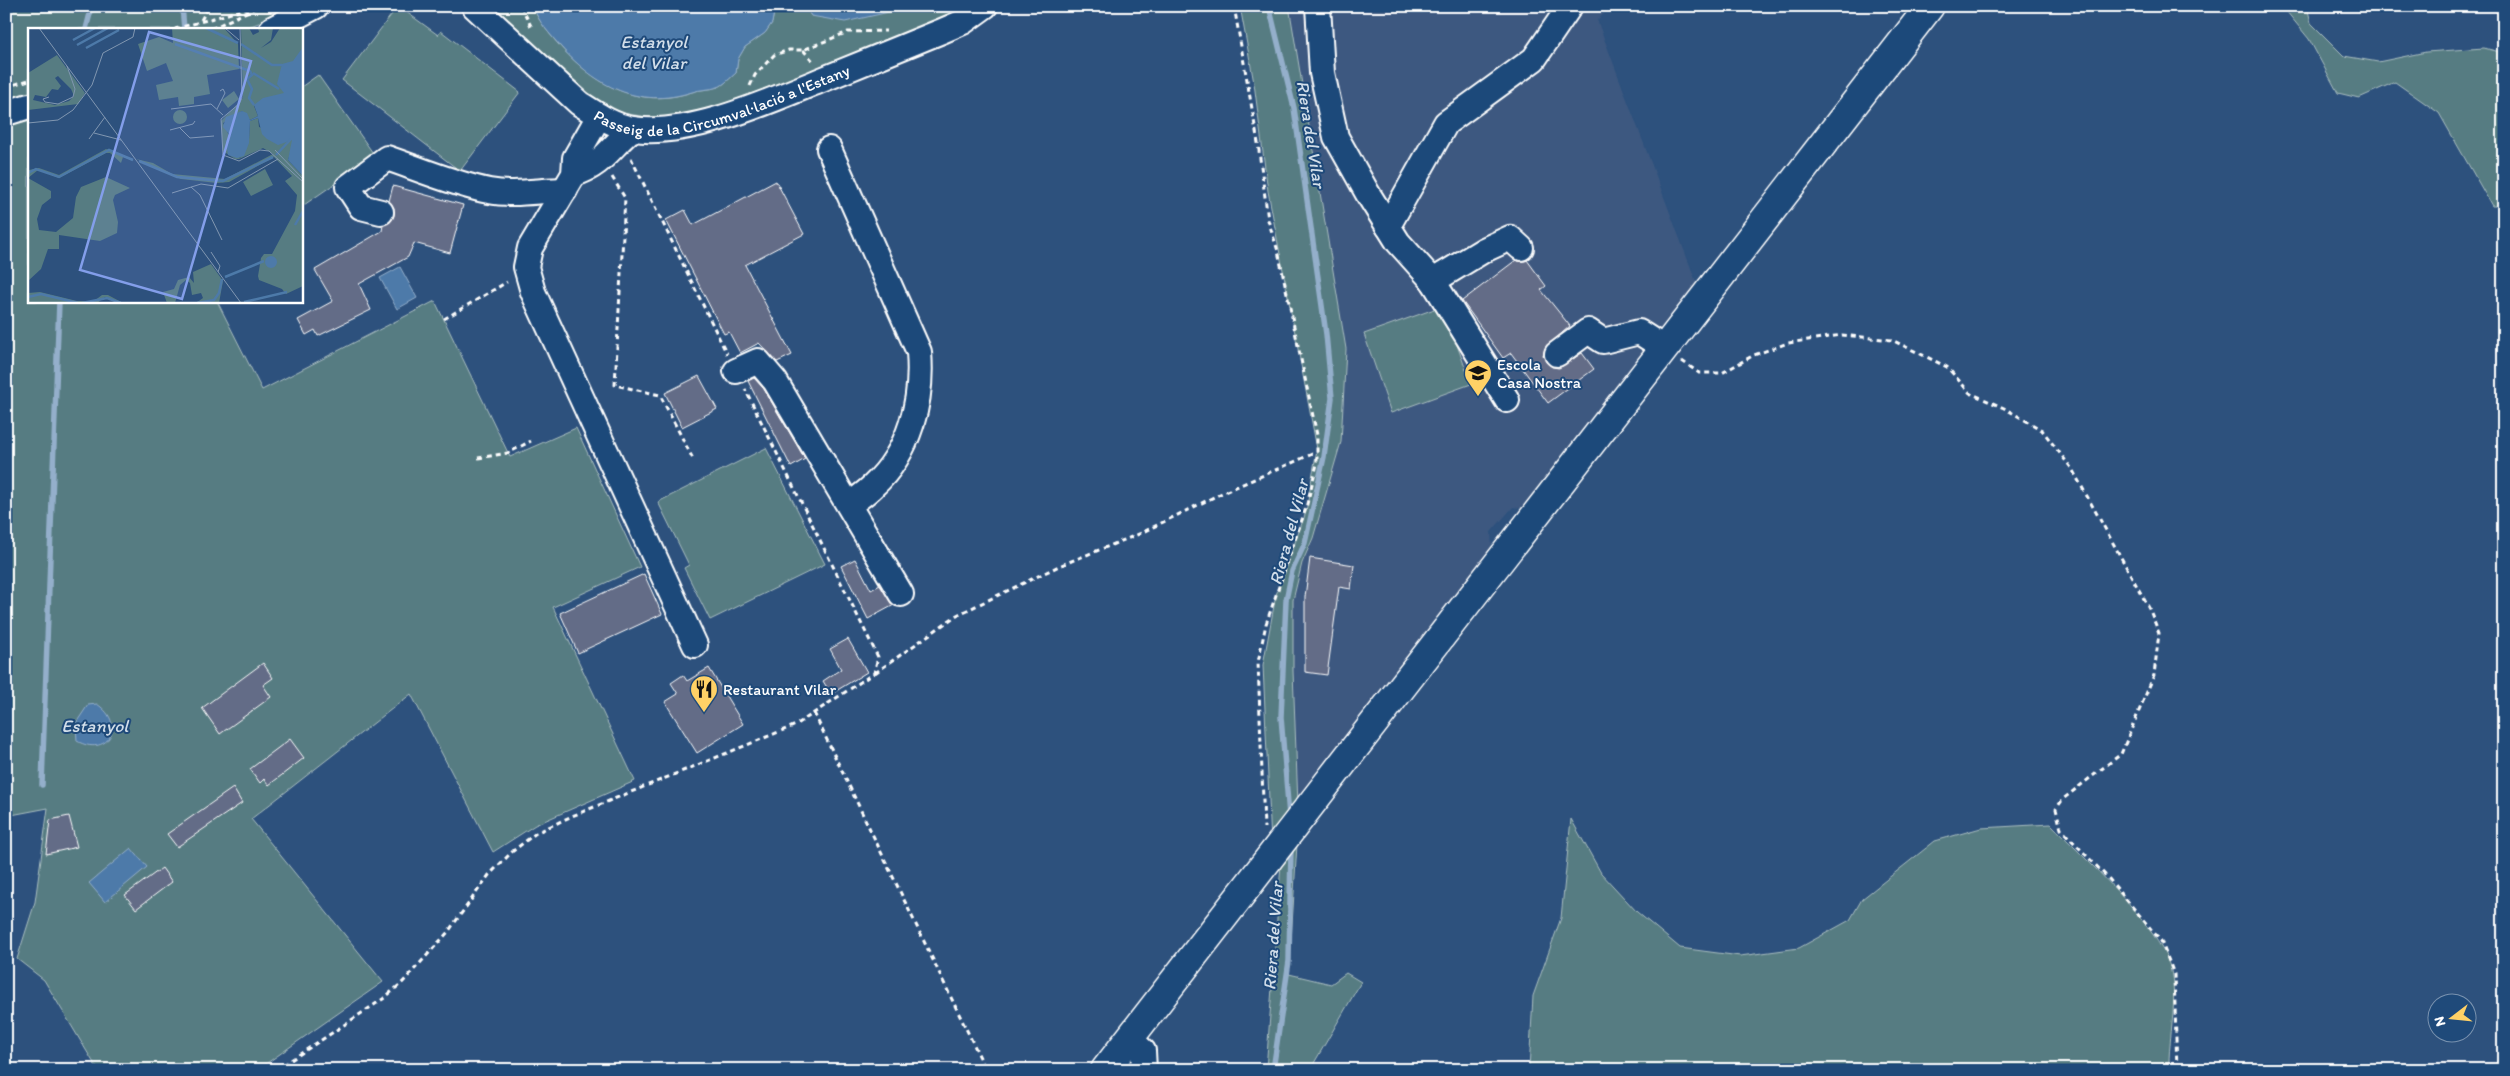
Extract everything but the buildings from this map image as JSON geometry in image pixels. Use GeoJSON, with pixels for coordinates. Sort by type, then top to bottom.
{"type":"FeatureCollection","features":[{"type":"Feature","properties":{"kind":"main road"},"geometry":{"type":"LineString","coordinates":[[1105,1070],[1930,6]]}},
{"type":"Feature","properties":{"kind":"street"},"geometry":{"type":"LineString","coordinates":[[274,28],[316,6]]}},
{"type":"Feature","properties":{"kind":"street","name":"Passeig de la Circumval·lació a l'Estany"},"geometry":{"type":"LineString","coordinates":[[478,10],[579,103],[599,116],[632,129],[668,129],[705,122],[752,108],[942,32],[963,22],[985,6]]}},
{"type":"Feature","properties":{"kind":"street"},"geometry":{"type":"LineString","coordinates":[[1318,6],[1322,72],[1336,136],[1368,194],[1398,242],[1433,281],[1507,400]]}},
{"type":"Feature","properties":{"kind":"street"},"geometry":{"type":"LineString","coordinates":[[1388,226],[1446,123],[1534,59],[1570,6]]}},
{"type":"Feature","properties":{"kind":"street"},"geometry":{"type":"LineString","coordinates":[[6,113],[28,106]]}},
{"type":"Feature","properties":{"kind":"street"},"geometry":{"type":"LineString","coordinates":[[599,116],[575,158],[570,182],[530,248],[526,268],[533,292],[695,645]]}},
{"type":"Feature","properties":{"kind":"street"},"geometry":{"type":"LineString","coordinates":[[381,212],[361,207],[348,187],[387,158],[488,191],[520,194],[570,182],[599,163],[614,143],[632,129]]}},
{"type":"Feature","properties":{"kind":"street"},"geometry":{"type":"LineString","coordinates":[[829,149],[919,352],[921,374],[918,404],[912,425],[894,462],[874,486],[849,505]]}},
{"type":"Feature","properties":{"kind":"street"},"geometry":{"type":"LineString","coordinates":[[1433,281],[1484,250],[1510,238],[1521,248]]}},
{"type":"Feature","properties":{"kind":"street"},"geometry":{"type":"LineString","coordinates":[[1557,354],[1588,331],[1603,341],[1639,332],[1664,348]]}},
{"type":"Feature","properties":{"kind":"street"},"geometry":{"type":"LineString","coordinates":[[736,371],[758,361],[775,380],[901,594]]}},
{"type":"Feature","properties":{"kind":"street"},"geometry":{"type":"LineString","coordinates":[[1129,1038],[1143,1052],[1144,1070]]}},
{"type":"Feature","properties":{"kind":"path"},"geometry":{"type":"LineString","coordinates":[[201,20],[209,6]]}},
{"type":"Feature","properties":{"kind":"path"},"geometry":{"type":"LineString","coordinates":[[178,28],[201,20],[258,6]]}},
{"type":"Feature","properties":{"kind":"path"},"geometry":{"type":"LineString","coordinates":[[213,28],[258,6]]}},
{"type":"Feature","properties":{"kind":"path"},"geometry":{"type":"LineString","coordinates":[[1234,6],[1258,143],[1268,220],[1278,251],[1318,435],[1317,452],[1306,508],[1266,624],[1258,662],[1264,842],[1272,853]]}},
{"type":"Feature","properties":{"kind":"path"},"geometry":{"type":"LineString","coordinates":[[747,94],[755,75],[774,55],[789,50],[803,50],[848,32],[895,30]]}},
{"type":"Feature","properties":{"kind":"path"},"geometry":{"type":"LineString","coordinates":[[6,87],[28,80]]}},
{"type":"Feature","properties":{"kind":"path"},"geometry":{"type":"LineString","coordinates":[[632,129],[631,161],[878,657],[874,673]]}},
{"type":"Feature","properties":{"kind":"path"},"geometry":{"type":"LineString","coordinates":[[608,168],[624,198],[615,385],[660,395],[693,459]]}},
{"type":"Feature","properties":{"kind":"path"},"geometry":{"type":"LineString","coordinates":[[444,319],[507,282]]}},
{"type":"Feature","properties":{"kind":"path"},"geometry":{"type":"LineString","coordinates":[[1664,348],[1699,373],[1722,373],[1754,355],[1788,343],[1842,335],[1892,340],[1947,367],[1970,393],[2004,408],[2042,430],[2072,469],[2149,608],[2158,633],[2154,674],[2121,754],[2063,799],[2056,810],[2061,829],[2109,879],[2160,941],[2174,974],[2177,1070]]}},
{"type":"Feature","properties":{"kind":"path"},"geometry":{"type":"LineString","coordinates":[[478,458],[508,453],[531,441]]}},
{"type":"Feature","properties":{"kind":"path"},"geometry":{"type":"LineString","coordinates":[[276,1070],[383,999],[403,982],[448,932],[489,875],[513,850],[536,833],[572,816],[796,725],[957,615],[1059,566],[1139,534],[1222,493],[1317,452]]}},
{"type":"Feature","properties":{"kind":"path"},"geometry":{"type":"LineString","coordinates":[[814,713],[986,1070]]}},
{"type":"Feature","properties":{"kind":"shaded area","name":"Escola Casa Nostra"},"geometry":{"type":"Polygon","coordinates":[[[1289,6],[1613,6],[1597,20],[1698,287],[1525,509],[1513,507],[1491,532],[1492,553],[1298,806],[1293,671],[1293,600],[1302,563],[1313,538],[1346,349],[1289,6]]]}},
{"type":"Feature","properties":{"kind":"green space"},"geometry":{"type":"Polygon","coordinates":[[[6,6],[294,6],[246,28],[28,28],[28,96],[6,103],[6,6]]]}},
{"type":"Feature","properties":{"kind":"green space"},"geometry":{"type":"Polygon","coordinates":[[[398,6],[438,35],[441,31],[520,92],[460,171],[342,80],[398,6]]]}},
{"type":"Feature","properties":{"kind":"green space"},"geometry":{"type":"Polygon","coordinates":[[[489,6],[533,6],[540,21],[558,44],[586,71],[618,90],[653,98],[672,97],[723,85],[736,73],[738,59],[745,47],[765,33],[772,23],[775,6],[805,6],[811,16],[898,10],[907,6],[968,6],[948,19],[737,104],[663,119],[620,113],[596,99],[489,6]]]}},
{"type":"Feature","properties":{"kind":"green space"},"geometry":{"type":"Polygon","coordinates":[[[1240,6],[1289,6],[1346,349],[1341,442],[1313,538],[1302,563],[1293,600],[1293,671],[1298,806],[1271,844],[1263,665],[1276,595],[1306,512],[1317,449],[1268,191],[1254,83],[1240,6]]]}},
{"type":"Feature","properties":{"kind":"green space"},"geometry":{"type":"Polygon","coordinates":[[[2282,6],[2307,6],[2311,23],[2344,56],[2378,62],[2426,52],[2484,48],[2504,53],[2504,206],[2492,206],[2439,113],[2395,82],[2359,98],[2338,93],[2309,39],[2282,6]]]}},
{"type":"Feature","properties":{"kind":"green space"},"geometry":{"type":"Polygon","coordinates":[[[318,75],[375,156],[302,206],[302,86],[318,75]]]}},
{"type":"Feature","properties":{"kind":"green space"},"geometry":{"type":"Polygon","coordinates":[[[28,116],[28,302],[218,302],[262,390],[435,301],[510,457],[576,428],[640,567],[553,607],[635,781],[535,825],[493,852],[411,694],[251,819],[383,982],[257,1070],[98,1070],[44,980],[17,959],[35,902],[48,808],[6,816],[6,123],[28,116]]]}},
{"type":"Feature","properties":{"kind":"green space"},"geometry":{"type":"Polygon","coordinates":[[[1443,306],[1471,384],[1391,413],[1364,334],[1443,306]]]}},
{"type":"Feature","properties":{"kind":"green space"},"geometry":{"type":"Polygon","coordinates":[[[766,448],[825,564],[710,620],[684,568],[689,565],[658,502],[766,448]]]}},
{"type":"Feature","properties":{"kind":"green space"},"geometry":{"type":"Polygon","coordinates":[[[1571,819],[1601,873],[1637,912],[1680,948],[1740,956],[1799,948],[1850,920],[1862,899],[1935,841],[1981,828],[2051,824],[2136,912],[2163,950],[2170,967],[2174,993],[2169,1070],[1529,1070],[1533,996],[1561,918],[1571,819]]]}},
{"type":"Feature","properties":{"kind":"green space"},"geometry":{"type":"Polygon","coordinates":[[[1297,844],[1289,974],[1331,984],[1346,973],[1361,982],[1310,1070],[1266,1070],[1281,864],[1297,844]]]}},
{"type":"Feature","properties":{"kind":"water","name":"Estanyol del Vilar"},"geometry":{"type":"Polygon","coordinates":[[[533,6],[775,6],[772,23],[765,33],[745,47],[738,59],[736,73],[725,83],[715,88],[698,90],[672,97],[654,98],[636,96],[619,90],[589,73],[574,61],[549,33],[541,23],[533,6]]]}},
{"type":"Feature","properties":{"kind":"water"},"geometry":{"type":"Polygon","coordinates":[[[805,6],[907,6],[898,10],[845,22],[811,16],[805,6]]]}},
{"type":"Feature","properties":{"kind":"water"},"geometry":{"type":"Polygon","coordinates":[[[400,267],[417,298],[397,309],[380,278],[400,267]]]}},
{"type":"Feature","properties":{"kind":"water","name":"Estanyol"},"geometry":{"type":"Polygon","coordinates":[[[97,704],[106,712],[111,721],[110,737],[105,742],[97,745],[88,745],[77,741],[76,723],[88,705],[97,704]]]}},
{"type":"Feature","properties":{"kind":"water"},"geometry":{"type":"Polygon","coordinates":[[[131,848],[147,867],[105,902],[89,883],[131,848]]]}},
{"type":"Feature","properties":{"kind":"waterway"},"geometry":{"type":"LineString","coordinates":[[86,28],[92,6]]}},
{"type":"Feature","properties":{"kind":"waterway"},"geometry":{"type":"LineString","coordinates":[[182,6],[184,28]]}},
{"type":"Feature","properties":{"kind":"waterway","name":"Riera del Vilar"},"geometry":{"type":"LineString","coordinates":[[1269,6],[1294,108],[1326,334],[1332,398],[1324,457],[1305,543],[1292,571],[1286,600],[1281,717],[1289,816]]}},
{"type":"Feature","properties":{"kind":"waterway"},"geometry":{"type":"LineString","coordinates":[[42,785],[59,302]]}},
{"type":"Feature","properties":{"kind":"waterway","name":"Riera del Vilar"},"geometry":{"type":"LineString","coordinates":[[1273,1070],[1289,961],[1291,846]]}},
{"type":"Feature","properties":{"kind":"place","name":"Escola Casa Nostra"},"geometry":{"type":"Point","coordinates":[1478,397]}},
{"type":"Feature","properties":{"kind":"place","name":"Restaurant Vilar"},"geometry":{"type":"Point","coordinates":[704,713]}}]}
